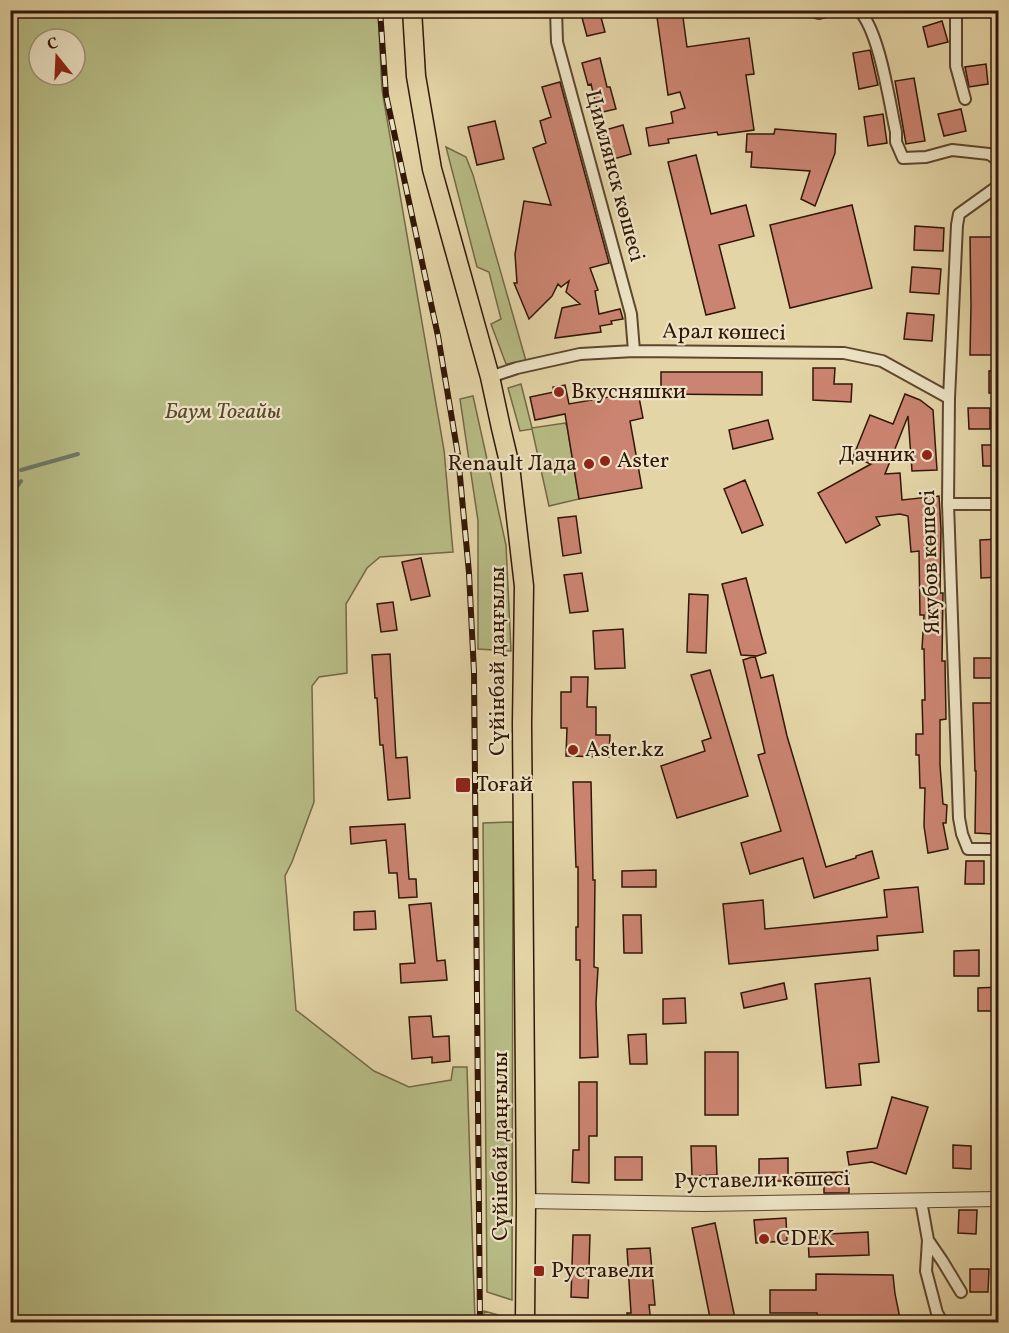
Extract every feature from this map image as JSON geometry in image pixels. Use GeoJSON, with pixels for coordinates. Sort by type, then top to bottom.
{"type":"FeatureCollection","features":[{"type":"Feature","properties":{"kind":"main road","name":"Сүйінбай даңғылы"},"geometry":{"type":"LineString","coordinates":[[412,10],[416,76],[432,169],[490,377],[510,466],[524,586],[522,723],[525,1323]]}},
{"type":"Feature","properties":{"kind":"street","name":"Цимлянск көшесі"},"geometry":{"type":"LineString","coordinates":[[556,10],[557,42],[631,314],[634,351]]}},
{"type":"Feature","properties":{"kind":"street"},"geometry":{"type":"LineString","coordinates":[[809,10],[812,13],[830,10]]}},
{"type":"Feature","properties":{"kind":"street"},"geometry":{"type":"LineString","coordinates":[[859,10],[877,47],[896,132],[896,142],[903,158],[926,157],[952,150],[989,154],[999,160]]}},
{"type":"Feature","properties":{"kind":"street"},"geometry":{"type":"LineString","coordinates":[[956,10],[956,66],[965,99]]}},
{"type":"Feature","properties":{"kind":"street","name":"Якубов көшесі"},"geometry":{"type":"LineString","coordinates":[[999,186],[959,214],[957,225],[948,504],[959,818],[968,849],[999,849]]}},
{"type":"Feature","properties":{"kind":"street","name":"Арал көшесі"},"geometry":{"type":"LineString","coordinates":[[490,377],[517,368],[580,354],[634,351],[844,353],[882,361],[950,398]]}},
{"type":"Feature","properties":{"kind":"street"},"geometry":{"type":"LineString","coordinates":[[948,504],[999,504]]}},
{"type":"Feature","properties":{"kind":"street","name":"Руставели көшесі"},"geometry":{"type":"LineString","coordinates":[[526,1201],[703,1204],[999,1199]]}},
{"type":"Feature","properties":{"kind":"street"},"geometry":{"type":"LineString","coordinates":[[921,1201],[928,1240],[926,1271],[942,1323]]}},
{"type":"Feature","properties":{"kind":"street"},"geometry":{"type":"LineString","coordinates":[[928,1240],[961,1292]]}},
{"type":"Feature","properties":{"kind":"green space","name":"Баум Тоғайы"},"geometry":{"type":"Polygon","coordinates":[[[11,10],[378,11],[382,90],[444,450],[453,552],[380,557],[367,568],[346,604],[347,673],[319,677],[312,686],[314,802],[285,876],[296,1010],[374,1071],[409,1087],[451,1080],[453,1067],[467,1067],[475,1322],[11,1322],[11,10]]]}},
{"type":"Feature","properties":{"kind":"green space"},"geometry":{"type":"Polygon","coordinates":[[[446,147],[466,157],[473,175],[526,361],[506,364],[491,324],[501,319],[489,272],[477,267],[446,147]]]}},
{"type":"Feature","properties":{"kind":"green space"},"geometry":{"type":"Polygon","coordinates":[[[521,384],[532,428],[565,423],[567,426],[579,499],[549,506],[532,429],[520,431],[508,388],[521,384]]]}},
{"type":"Feature","properties":{"kind":"green space"},"geometry":{"type":"Polygon","coordinates":[[[473,396],[506,545],[511,651],[478,649],[478,521],[460,399],[473,396]]]}},
{"type":"Feature","properties":{"kind":"green space"},"geometry":{"type":"Polygon","coordinates":[[[513,822],[512,1300],[487,1292],[483,823],[513,822]]]}},
{"type":"Feature","properties":{"kind":"green space"},"geometry":{"type":"Polygon","coordinates":[[[484,1311],[506,1317],[506,1322],[484,1322],[484,1311]]]}},
{"type":"Feature","properties":{"kind":"building"},"geometry":{"type":"Polygon","coordinates":[[[599,10],[605,32],[587,36],[581,14],[599,10]]]}},
{"type":"Feature","properties":{"kind":"building"},"geometry":{"type":"Polygon","coordinates":[[[656,10],[682,10],[687,47],[749,38],[754,74],[746,75],[754,130],[718,135],[717,132],[668,139],[669,143],[649,146],[646,128],[673,123],[671,112],[685,108],[680,92],[668,95],[656,10]]]}},
{"type":"Feature","properties":{"kind":"building"},"geometry":{"type":"Polygon","coordinates":[[[942,21],[948,42],[928,47],[923,27],[942,21]]]}},
{"type":"Feature","properties":{"kind":"building"},"geometry":{"type":"Polygon","coordinates":[[[870,50],[878,85],[859,89],[853,53],[870,50]]]}},
{"type":"Feature","properties":{"kind":"building"},"geometry":{"type":"Polygon","coordinates":[[[600,58],[607,87],[610,87],[616,109],[598,113],[591,84],[588,85],[582,63],[600,58]]]}},
{"type":"Feature","properties":{"kind":"building"},"geometry":{"type":"Polygon","coordinates":[[[986,64],[988,84],[969,87],[965,67],[986,64]]]}},
{"type":"Feature","properties":{"kind":"building"},"geometry":{"type":"Polygon","coordinates":[[[914,78],[925,141],[906,144],[895,81],[914,78]]]}},
{"type":"Feature","properties":{"kind":"building"},"geometry":{"type":"Polygon","coordinates":[[[560,82],[609,263],[590,268],[598,290],[595,291],[599,314],[620,309],[623,319],[600,326],[601,332],[555,338],[562,308],[580,304],[566,292],[569,281],[561,287],[558,284],[552,296],[529,319],[514,283],[517,283],[515,254],[524,201],[551,205],[533,148],[546,143],[540,121],[551,117],[542,87],[560,82]]]}},
{"type":"Feature","properties":{"kind":"building"},"geometry":{"type":"Polygon","coordinates":[[[961,109],[966,131],[944,136],[938,114],[961,109]]]}},
{"type":"Feature","properties":{"kind":"building"},"geometry":{"type":"Polygon","coordinates":[[[883,114],[887,143],[868,146],[864,117],[883,114]]]}},
{"type":"Feature","properties":{"kind":"building"},"geometry":{"type":"Polygon","coordinates":[[[495,121],[504,159],[477,165],[468,127],[495,121]]]}},
{"type":"Feature","properties":{"kind":"building"},"geometry":{"type":"Polygon","coordinates":[[[623,125],[631,154],[610,160],[602,131],[623,125]]]}},
{"type":"Feature","properties":{"kind":"building"},"geometry":{"type":"Polygon","coordinates":[[[775,129],[836,134],[835,153],[815,206],[801,199],[810,171],[751,167],[752,152],[746,152],[747,134],[774,134],[775,129]]]}},
{"type":"Feature","properties":{"kind":"building"},"geometry":{"type":"Polygon","coordinates":[[[696,155],[711,214],[746,205],[754,236],[719,245],[735,308],[706,315],[668,162],[696,155]]]}},
{"type":"Feature","properties":{"kind":"building"},"geometry":{"type":"Polygon","coordinates":[[[852,205],[872,288],[790,308],[770,225],[852,205]]]}},
{"type":"Feature","properties":{"kind":"building"},"geometry":{"type":"Polygon","coordinates":[[[915,226],[944,228],[943,251],[914,250],[915,226]]]}},
{"type":"Feature","properties":{"kind":"building"},"geometry":{"type":"Polygon","coordinates":[[[970,237],[995,237],[993,355],[970,355],[970,237]]]}},
{"type":"Feature","properties":{"kind":"building"},"geometry":{"type":"Polygon","coordinates":[[[912,267],[941,269],[939,294],[910,292],[912,267]]]}},
{"type":"Feature","properties":{"kind":"building"},"geometry":{"type":"Polygon","coordinates":[[[907,313],[934,315],[932,341],[904,339],[907,313]]]}},
{"type":"Feature","properties":{"kind":"building"},"geometry":{"type":"Polygon","coordinates":[[[813,368],[835,368],[834,384],[852,384],[851,402],[813,400],[813,368]]]}},
{"type":"Feature","properties":{"kind":"building"},"geometry":{"type":"Polygon","coordinates":[[[999,370],[999,393],[989,393],[989,371],[999,370]]]}},
{"type":"Feature","properties":{"kind":"building"},"geometry":{"type":"Polygon","coordinates":[[[661,372],[762,372],[762,395],[661,394],[661,372]]]}},
{"type":"Feature","properties":{"kind":"building","name":"Aster"},"geometry":{"type":"Polygon","coordinates":[[[565,385],[569,404],[638,392],[643,418],[630,421],[642,488],[579,499],[565,414],[535,420],[530,397],[554,392],[553,387],[565,385]]]}},
{"type":"Feature","properties":{"kind":"building"},"geometry":{"type":"Polygon","coordinates":[[[905,394],[920,400],[933,410],[937,470],[912,471],[908,416],[885,474],[900,473],[902,500],[939,496],[941,529],[940,593],[943,593],[942,661],[945,661],[946,719],[940,720],[940,765],[943,804],[947,805],[946,823],[943,823],[948,849],[928,853],[924,826],[925,788],[920,788],[919,755],[916,755],[916,734],[923,734],[922,700],[925,700],[924,649],[922,649],[924,615],[920,615],[919,551],[911,552],[908,516],[900,514],[876,517],[880,525],[846,543],[818,493],[871,464],[853,457],[870,415],[893,424],[905,394]]]}},
{"type":"Feature","properties":{"kind":"building"},"geometry":{"type":"Polygon","coordinates":[[[968,408],[990,408],[990,429],[969,429],[968,408]]]}},
{"type":"Feature","properties":{"kind":"building"},"geometry":{"type":"Polygon","coordinates":[[[768,420],[773,439],[733,449],[729,430],[768,420]]]}},
{"type":"Feature","properties":{"kind":"building"},"geometry":{"type":"Polygon","coordinates":[[[982,445],[999,445],[999,466],[983,466],[982,445]]]}},
{"type":"Feature","properties":{"kind":"building"},"geometry":{"type":"Polygon","coordinates":[[[745,480],[763,525],[742,533],[724,489],[745,480]]]}},
{"type":"Feature","properties":{"kind":"building"},"geometry":{"type":"Polygon","coordinates":[[[576,516],[581,553],[563,556],[558,518],[576,516]]]}},
{"type":"Feature","properties":{"kind":"building"},"geometry":{"type":"Polygon","coordinates":[[[999,539],[999,577],[981,578],[980,540],[999,539]]]}},
{"type":"Feature","properties":{"kind":"building"},"geometry":{"type":"Polygon","coordinates":[[[421,558],[430,596],[411,600],[402,562],[421,558]]]}},
{"type":"Feature","properties":{"kind":"building"},"geometry":{"type":"Polygon","coordinates":[[[582,573],[588,611],[570,613],[564,575],[582,573]]]}},
{"type":"Feature","properties":{"kind":"building"},"geometry":{"type":"Polygon","coordinates":[[[746,578],[766,653],[757,656],[741,655],[722,584],[746,578]]]}},
{"type":"Feature","properties":{"kind":"building"},"geometry":{"type":"Polygon","coordinates":[[[689,594],[708,595],[706,653],[687,652],[689,594]]]}},
{"type":"Feature","properties":{"kind":"building"},"geometry":{"type":"Polygon","coordinates":[[[393,602],[397,630],[381,632],[377,604],[393,602]]]}},
{"type":"Feature","properties":{"kind":"building"},"geometry":{"type":"Polygon","coordinates":[[[623,629],[625,668],[595,669],[593,631],[623,629]]]}},
{"type":"Feature","properties":{"kind":"building"},"geometry":{"type":"Polygon","coordinates":[[[390,654],[396,758],[407,757],[410,798],[388,800],[383,745],[380,745],[372,655],[390,654]]]}},
{"type":"Feature","properties":{"kind":"building"},"geometry":{"type":"Polygon","coordinates":[[[755,656],[761,678],[773,675],[787,736],[826,867],[872,851],[879,878],[814,898],[803,858],[750,874],[741,843],[781,831],[758,755],[765,753],[743,660],[755,656]]]}},
{"type":"Feature","properties":{"kind":"building"},"geometry":{"type":"Polygon","coordinates":[[[974,658],[996,658],[996,678],[974,678],[974,658]]]}},
{"type":"Feature","properties":{"kind":"building"},"geometry":{"type":"Polygon","coordinates":[[[710,670],[748,796],[677,818],[661,766],[705,751],[702,741],[711,738],[691,675],[710,670]]]}},
{"type":"Feature","properties":{"kind":"building"},"geometry":{"type":"Polygon","coordinates":[[[571,677],[588,677],[587,707],[596,707],[596,735],[610,735],[609,757],[566,756],[567,728],[561,728],[561,692],[571,692],[571,677]]]}},
{"type":"Feature","properties":{"kind":"building"},"geometry":{"type":"Polygon","coordinates":[[[973,703],[995,703],[998,751],[993,834],[975,833],[976,771],[973,703]]]}},
{"type":"Feature","properties":{"kind":"building"},"geometry":{"type":"Polygon","coordinates":[[[573,782],[591,782],[593,880],[595,880],[594,967],[598,968],[596,1003],[598,1057],[580,1058],[580,960],[576,960],[578,867],[576,867],[573,782]]]}},
{"type":"Feature","properties":{"kind":"building"},"geometry":{"type":"Polygon","coordinates":[[[405,824],[409,879],[416,879],[417,897],[399,898],[397,873],[389,873],[386,840],[351,844],[350,827],[405,824]]]}},
{"type":"Feature","properties":{"kind":"building"},"geometry":{"type":"Polygon","coordinates":[[[966,861],[984,861],[984,884],[965,884],[966,861]]]}},
{"type":"Feature","properties":{"kind":"building"},"geometry":{"type":"Polygon","coordinates":[[[656,870],[656,887],[622,887],[622,871],[656,870]]]}},
{"type":"Feature","properties":{"kind":"building"},"geometry":{"type":"Polygon","coordinates":[[[918,887],[923,932],[877,936],[878,950],[729,964],[723,904],[763,900],[765,929],[887,917],[884,890],[918,887]]]}},
{"type":"Feature","properties":{"kind":"building"},"geometry":{"type":"Polygon","coordinates":[[[431,903],[437,961],[445,960],[447,980],[401,983],[400,964],[415,963],[409,905],[431,903]]]}},
{"type":"Feature","properties":{"kind":"building"},"geometry":{"type":"Polygon","coordinates":[[[375,911],[376,929],[354,930],[354,912],[375,911]]]}},
{"type":"Feature","properties":{"kind":"building"},"geometry":{"type":"Polygon","coordinates":[[[623,915],[641,915],[642,953],[624,953],[623,915]]]}},
{"type":"Feature","properties":{"kind":"building"},"geometry":{"type":"Polygon","coordinates":[[[979,950],[979,976],[954,976],[954,951],[979,950]]]}},
{"type":"Feature","properties":{"kind":"building"},"geometry":{"type":"Polygon","coordinates":[[[870,978],[879,1062],[859,1064],[861,1085],[826,1088],[815,984],[870,978]]]}},
{"type":"Feature","properties":{"kind":"building"},"geometry":{"type":"Polygon","coordinates":[[[784,983],[787,999],[744,1008],[741,993],[784,983]]]}},
{"type":"Feature","properties":{"kind":"building"},"geometry":{"type":"Polygon","coordinates":[[[999,987],[999,1011],[978,1011],[978,988],[999,987]]]}},
{"type":"Feature","properties":{"kind":"building"},"geometry":{"type":"Polygon","coordinates":[[[685,998],[686,1023],[663,1024],[663,999],[685,998]]]}},
{"type":"Feature","properties":{"kind":"building"},"geometry":{"type":"Polygon","coordinates":[[[431,1016],[433,1037],[449,1036],[450,1061],[432,1063],[432,1057],[412,1059],[409,1017],[431,1016]]]}},
{"type":"Feature","properties":{"kind":"building"},"geometry":{"type":"Polygon","coordinates":[[[646,1034],[647,1064],[630,1064],[628,1035],[646,1034]]]}},
{"type":"Feature","properties":{"kind":"building"},"geometry":{"type":"Polygon","coordinates":[[[705,1052],[738,1052],[738,1115],[705,1115],[705,1052]]]}},
{"type":"Feature","properties":{"kind":"building"},"geometry":{"type":"Polygon","coordinates":[[[579,1082],[597,1082],[597,1136],[589,1136],[589,1183],[572,1182],[573,1150],[579,1150],[579,1082]]]}},
{"type":"Feature","properties":{"kind":"building"},"geometry":{"type":"Polygon","coordinates":[[[892,1097],[928,1107],[906,1174],[872,1162],[849,1165],[847,1152],[877,1148],[892,1097]]]}},
{"type":"Feature","properties":{"kind":"building"},"geometry":{"type":"Polygon","coordinates":[[[953,1145],[971,1146],[971,1169],[953,1168],[953,1145]]]}},
{"type":"Feature","properties":{"kind":"building"},"geometry":{"type":"Polygon","coordinates":[[[691,1146],[716,1146],[717,1175],[692,1176],[691,1146]]]}},
{"type":"Feature","properties":{"kind":"building"},"geometry":{"type":"Polygon","coordinates":[[[615,1157],[642,1157],[642,1180],[615,1180],[615,1157]]]}},
{"type":"Feature","properties":{"kind":"building"},"geometry":{"type":"Polygon","coordinates":[[[788,1158],[788,1181],[759,1181],[759,1159],[788,1158]]]}},
{"type":"Feature","properties":{"kind":"building"},"geometry":{"type":"Polygon","coordinates":[[[849,1172],[849,1193],[824,1193],[824,1182],[796,1182],[796,1173],[849,1172]]]}},
{"type":"Feature","properties":{"kind":"building"},"geometry":{"type":"Polygon","coordinates":[[[959,1210],[977,1210],[976,1234],[958,1233],[959,1210]]]}},
{"type":"Feature","properties":{"kind":"building"},"geometry":{"type":"Polygon","coordinates":[[[786,1218],[787,1241],[756,1243],[754,1220],[786,1218]]]}},
{"type":"Feature","properties":{"kind":"building"},"geometry":{"type":"Polygon","coordinates":[[[715,1223],[736,1323],[711,1323],[692,1228],[715,1223]]]}},
{"type":"Feature","properties":{"kind":"building"},"geometry":{"type":"Polygon","coordinates":[[[868,1232],[869,1255],[809,1257],[808,1235],[868,1232]]]}},
{"type":"Feature","properties":{"kind":"building"},"geometry":{"type":"Polygon","coordinates":[[[573,1235],[590,1235],[588,1298],[571,1297],[573,1235]]]}},
{"type":"Feature","properties":{"kind":"building"},"geometry":{"type":"Polygon","coordinates":[[[650,1248],[655,1305],[649,1305],[651,1323],[628,1323],[627,1313],[631,1313],[627,1249],[650,1248]]]}},
{"type":"Feature","properties":{"kind":"building"},"geometry":{"type":"Polygon","coordinates":[[[970,1269],[989,1269],[988,1292],[970,1292],[970,1269]]]}},
{"type":"Feature","properties":{"kind":"building"},"geometry":{"type":"Polygon","coordinates":[[[816,1274],[893,1275],[901,1323],[817,1323],[817,1313],[770,1313],[770,1290],[816,1290],[816,1274]]]}},
{"type":"Feature","properties":{"kind":"waterway"},"geometry":{"type":"LineString","coordinates":[[21,470],[78,454]]}},
{"type":"Feature","properties":{"kind":"waterway"},"geometry":{"type":"LineString","coordinates":[[10,496],[21,481]]}},
{"type":"Feature","properties":{"kind":"railway"},"geometry":{"type":"LineString","coordinates":[[380,10],[386,95],[438,336],[458,455],[469,573],[474,672],[480,1322]]}},
{"type":"Feature","properties":{"kind":"place","name":"Вкусняшки"},"geometry":{"type":"Point","coordinates":[559,392]}},
{"type":"Feature","properties":{"kind":"place","name":"Дачник"},"geometry":{"type":"Point","coordinates":[927,455]}},
{"type":"Feature","properties":{"kind":"place","name":"Aster"},"geometry":{"type":"Point","coordinates":[605,461]}},
{"type":"Feature","properties":{"kind":"place","name":"Renault Лада"},"geometry":{"type":"Point","coordinates":[589,464]}},
{"type":"Feature","properties":{"kind":"place","name":"Aster.kz"},"geometry":{"type":"Point","coordinates":[573,750]}},
{"type":"Feature","properties":{"kind":"place","name":"Тоғай"},"geometry":{"type":"Point","coordinates":[463,785]}},
{"type":"Feature","properties":{"kind":"place","name":"CDEK"},"geometry":{"type":"Point","coordinates":[764,1239]}},
{"type":"Feature","properties":{"kind":"place","name":"Руставели"},"geometry":{"type":"Point","coordinates":[539,1271]}}]}
